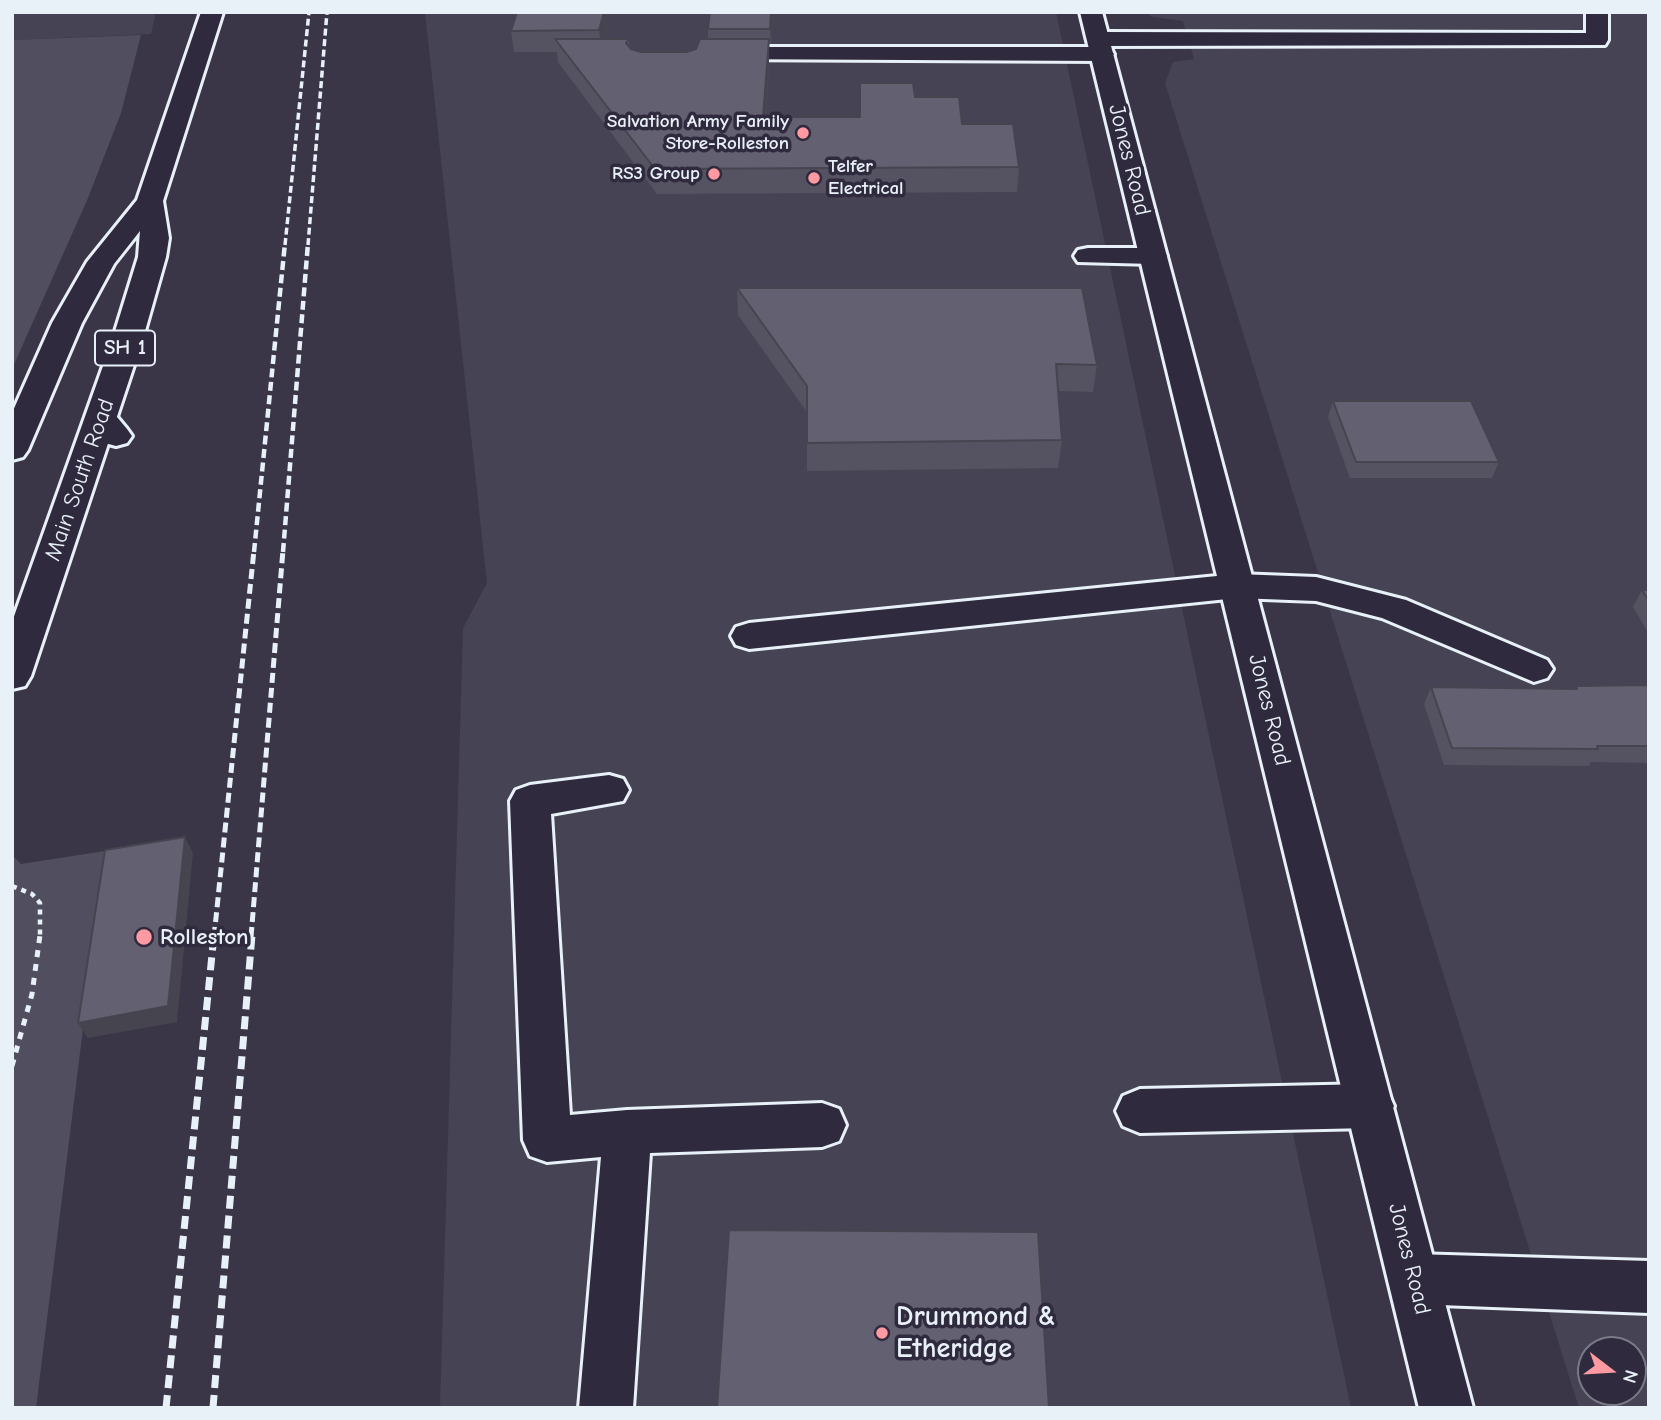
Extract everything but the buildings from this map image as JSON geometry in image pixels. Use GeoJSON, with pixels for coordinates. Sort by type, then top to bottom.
{"type":"FeatureCollection","features":[{"type":"Feature","properties":{"kind":"main road","name":"Main South Road"},"geometry":{"type":"LineString","coordinates":[[12,450],[67,323],[100,262],[150,201],[211,12]]}},
{"type":"Feature","properties":{"kind":"main road"},"geometry":{"type":"LineString","coordinates":[[689,54],[1097,35],[1597,40],[1597,12]]}},
{"type":"Feature","properties":{"kind":"main road","name":"Jones Road"},"geometry":{"type":"LineString","coordinates":[[1097,35],[1446,1408]]}},
{"type":"Feature","properties":{"kind":"main road","name":"Main South Road"},"geometry":{"type":"LineString","coordinates":[[12,676],[109,427],[152,257],[155,238],[150,201]]}},
{"type":"Feature","properties":{"kind":"main road"},"geometry":{"type":"LineString","coordinates":[[1088,256],[1153,256]]}},
{"type":"Feature","properties":{"kind":"main road"},"geometry":{"type":"LineString","coordinates":[[749,636],[1237,586],[1316,590],[1393,609],[1534,669]]}},
{"type":"Feature","properties":{"kind":"main road"},"geometry":{"type":"LineString","coordinates":[[609,790],[530,802],[547,1140],[627,1132],[822,1125]]}},
{"type":"Feature","properties":{"kind":"main road"},"geometry":{"type":"LineString","coordinates":[[1140,1111],[1370,1106]]}},
{"type":"Feature","properties":{"kind":"main road"},"geometry":{"type":"LineString","coordinates":[[606,1408],[627,1132]]}},
{"type":"Feature","properties":{"kind":"main road"},"geometry":{"type":"LineString","coordinates":[[1414,1279],[1649,1287]]}},
{"type":"Feature","properties":{"kind":"path"},"geometry":{"type":"LineString","coordinates":[[12,886],[32,894],[40,903],[42,918],[32,994],[12,1066]]}},
{"type":"Feature","properties":{"kind":"shaded area"},"geometry":{"type":"Polygon","coordinates":[[[12,12],[156,12],[151,34],[12,40],[12,12]]]}},
{"type":"Feature","properties":{"kind":"shaded area"},"geometry":{"type":"Polygon","coordinates":[[[425,12],[1056,12],[1351,1408],[440,1408],[463,628],[487,583],[425,12]]]}},
{"type":"Feature","properties":{"kind":"shaded area"},"geometry":{"type":"Polygon","coordinates":[[[1145,12],[1649,12],[1649,1408],[1579,1408],[1647,1406],[1647,1336],[1577,1336],[1577,1402],[1165,83],[1173,62],[1194,59],[1183,21],[1153,17],[1145,12]]]}},
{"type":"Feature","properties":{"kind":"shaded area"},"geometry":{"type":"Polygon","coordinates":[[[141,35],[121,113],[88,198],[12,369],[12,40],[141,35]]]}},
{"type":"Feature","properties":{"kind":"shaded area"},"geometry":{"type":"Polygon","coordinates":[[[105,851],[36,1408],[12,1408],[12,855],[21,864],[105,851]]]}},
{"type":"Feature","properties":{"kind":"railway"},"geometry":{"type":"LineString","coordinates":[[285,245],[309,12]]}},
{"type":"Feature","properties":{"kind":"railway"},"geometry":{"type":"LineString","coordinates":[[308,245],[327,12]]}},
{"type":"Feature","properties":{"kind":"railway"},"geometry":{"type":"LineString","coordinates":[[254,552],[285,243]]}},
{"type":"Feature","properties":{"kind":"railway"},"geometry":{"type":"LineString","coordinates":[[283,552],[308,243]]}},
{"type":"Feature","properties":{"kind":"railway"},"geometry":{"type":"LineString","coordinates":[[214,937],[254,550]]}},
{"type":"Feature","properties":{"kind":"railway"},"geometry":{"type":"LineString","coordinates":[[251,937],[283,550]]}},
{"type":"Feature","properties":{"kind":"railway"},"geometry":{"type":"LineString","coordinates":[[166,1408],[214,935]]}},
{"type":"Feature","properties":{"kind":"railway"},"geometry":{"type":"LineString","coordinates":[[213,1408],[252,935]]}},
{"type":"Feature","properties":{"kind":"place","name":"Salvation Army Family Store-Rolleston"},"geometry":{"type":"Point","coordinates":[803,133]}},
{"type":"Feature","properties":{"kind":"place","name":"RS3 Group"},"geometry":{"type":"Point","coordinates":[714,174]}},
{"type":"Feature","properties":{"kind":"place","name":"Telfer Electrical"},"geometry":{"type":"Point","coordinates":[814,178]}},
{"type":"Feature","properties":{"kind":"place","name":"Rolleston"},"geometry":{"type":"Point","coordinates":[144,937]}},
{"type":"Feature","properties":{"kind":"place","name":"Drummond & Etheridge"},"geometry":{"type":"Point","coordinates":[882,1333]}}]}
